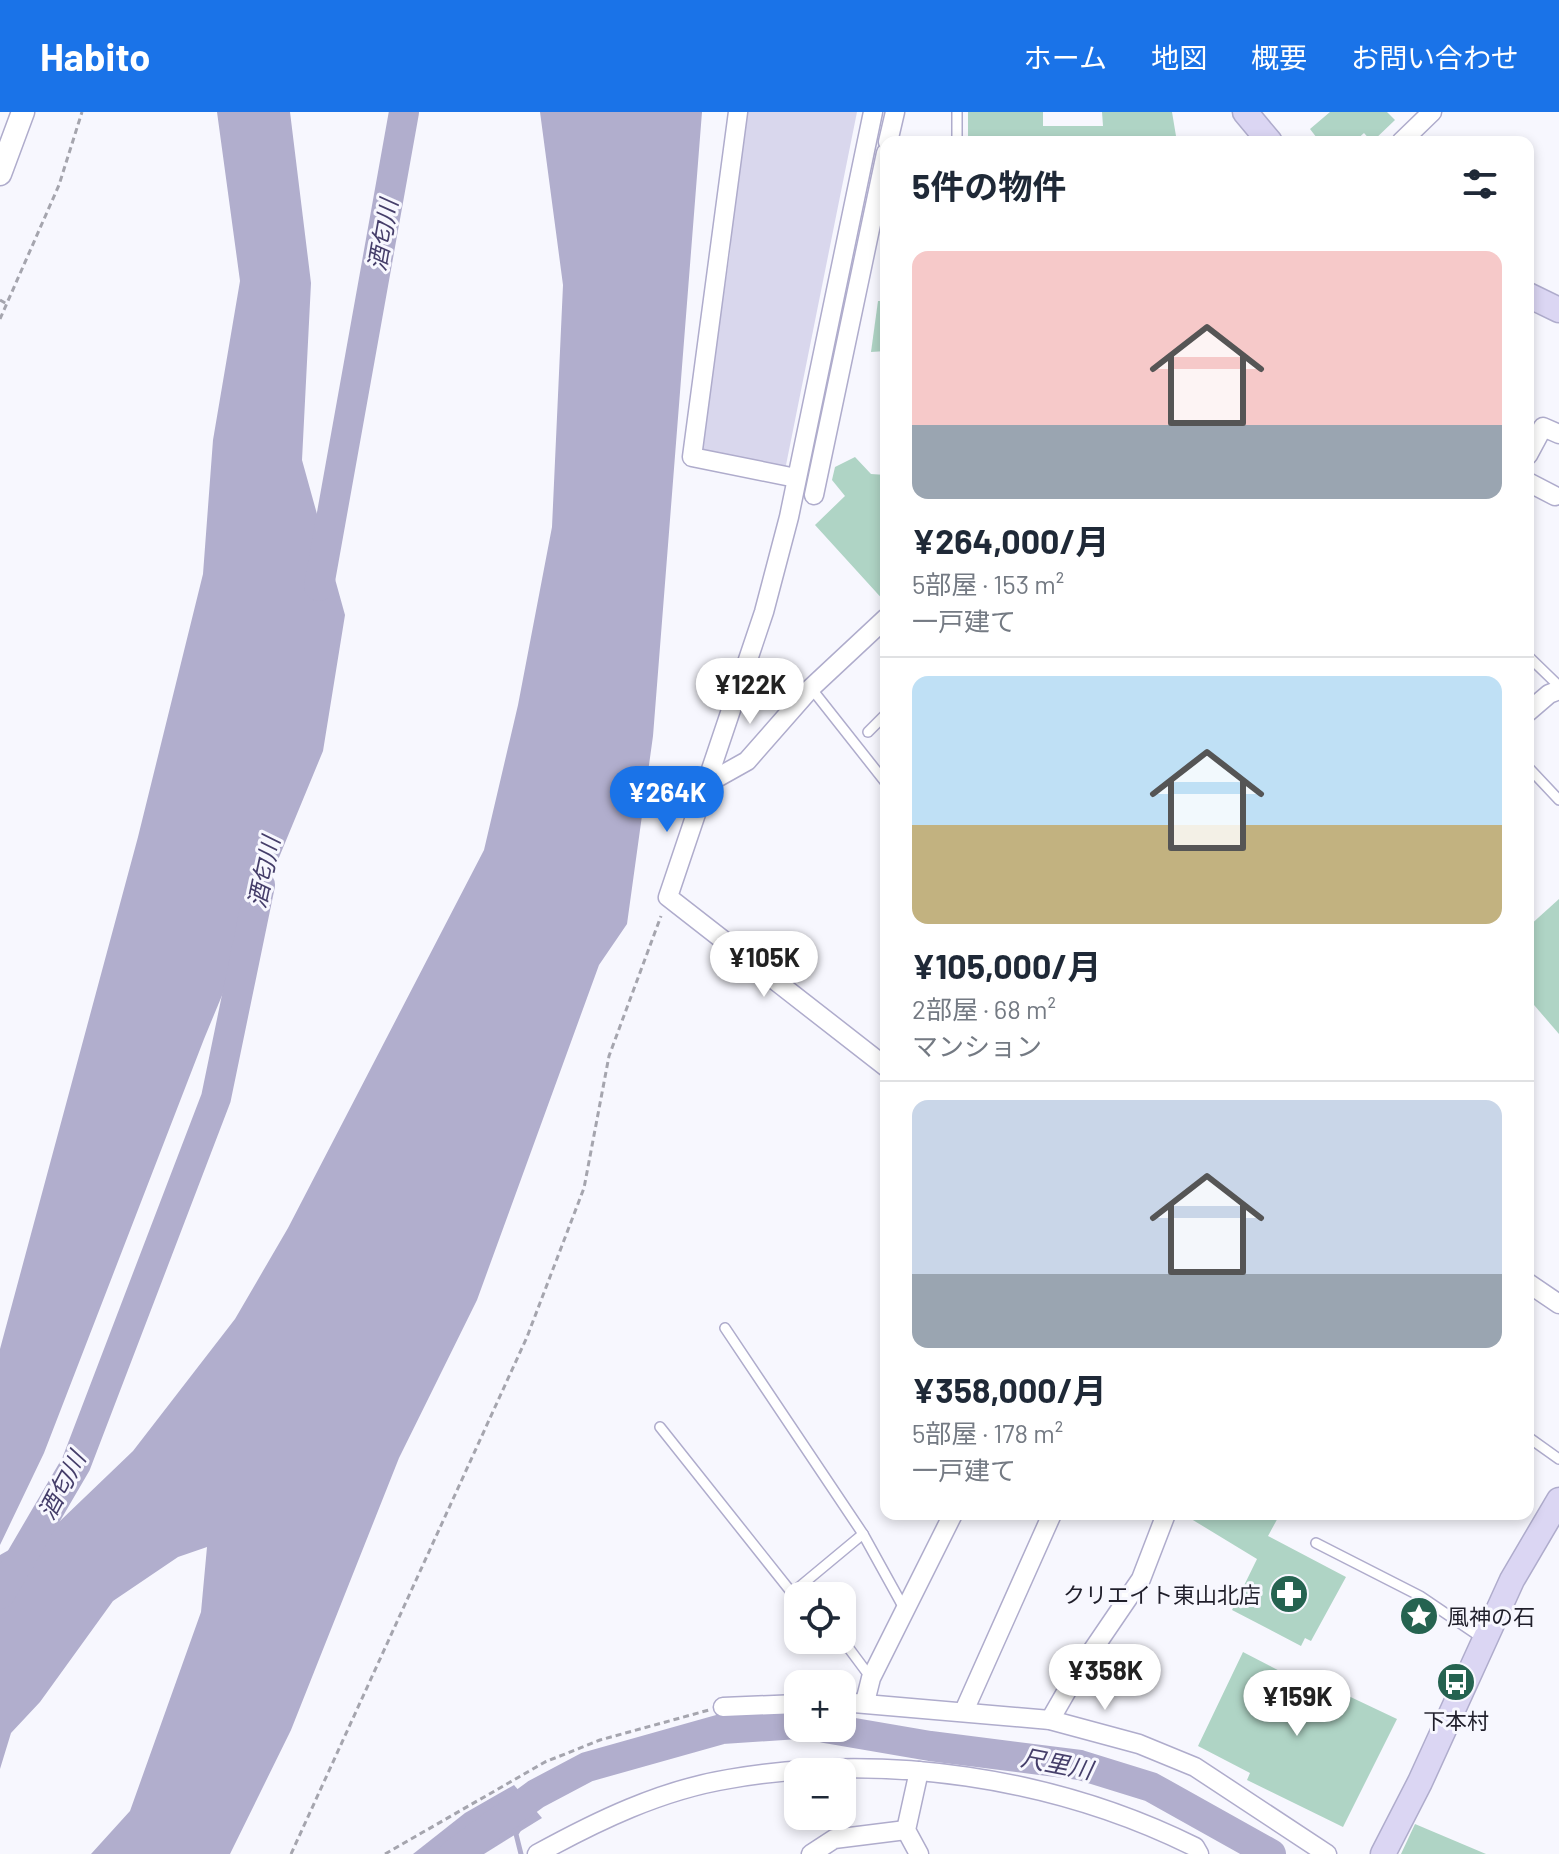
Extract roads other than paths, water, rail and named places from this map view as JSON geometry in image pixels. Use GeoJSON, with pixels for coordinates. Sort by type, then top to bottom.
{"type":"FeatureCollection","features":[{"type":"Feature","properties":{"kind":"main road"},"geometry":{"type":"LineString","coordinates":[[1245,112],[1265,136]]}},
{"type":"Feature","properties":{"kind":"main road"},"geometry":{"type":"LineString","coordinates":[[1534,298],[1559,310]]}},
{"type":"Feature","properties":{"kind":"main road"},"geometry":{"type":"LineString","coordinates":[[1383,1854],[1420,1782],[1512,1580],[1559,1500]]}},
{"type":"Feature","properties":{"kind":"street"},"geometry":{"type":"LineString","coordinates":[[0,174],[23,112]]}},
{"type":"Feature","properties":{"kind":"street"},"geometry":{"type":"LineString","coordinates":[[738,112],[692,457],[796,478]]}},
{"type":"Feature","properties":{"kind":"street"},"geometry":{"type":"LineString","coordinates":[[873,112],[796,478],[764,612],[668,897],[880,1062]]}},
{"type":"Feature","properties":{"kind":"street"},"geometry":{"type":"LineString","coordinates":[[889,136],[895,112]]}},
{"type":"Feature","properties":{"kind":"street"},"geometry":{"type":"LineString","coordinates":[[1407,136],[1432,112]]}},
{"type":"Feature","properties":{"kind":"street"},"geometry":{"type":"LineString","coordinates":[[814,495],[880,182]]}},
{"type":"Feature","properties":{"kind":"street"},"geometry":{"type":"LineString","coordinates":[[1534,444],[1543,427],[1559,434]]}},
{"type":"Feature","properties":{"kind":"street"},"geometry":{"type":"LineString","coordinates":[[1534,485],[1555,496]]}},
{"type":"Feature","properties":{"kind":"street"},"geometry":{"type":"LineString","coordinates":[[706,784],[747,761],[811,688],[880,624]]}},
{"type":"Feature","properties":{"kind":"street"},"geometry":{"type":"LineString","coordinates":[[1534,707],[1559,688]]}},
{"type":"Feature","properties":{"kind":"street"},"geometry":{"type":"LineString","coordinates":[[1534,1287],[1559,1304]]}},
{"type":"Feature","properties":{"kind":"street"},"geometry":{"type":"LineString","coordinates":[[865,1702],[871,1678],[907,1613],[950,1520]]}},
{"type":"Feature","properties":{"kind":"street"},"geometry":{"type":"LineString","coordinates":[[964,1711],[1049,1520]]}},
{"type":"Feature","properties":{"kind":"street"},"geometry":{"type":"LineString","coordinates":[[1050,1720],[1077,1673],[1141,1579],[1164,1520]]}},
{"type":"Feature","properties":{"kind":"street"},"geometry":{"type":"LineString","coordinates":[[856,1702],[1050,1720],[1139,1744],[1195,1767],[1327,1854]]}},
{"type":"Feature","properties":{"kind":"street"},"geometry":{"type":"LineString","coordinates":[[723,1707],[784,1705]]}},
{"type":"Feature","properties":{"kind":"street"},"geometry":{"type":"LineString","coordinates":[[538,1854],[642,1803],[726,1779],[805,1769],[919,1771],[1060,1796],[1145,1822],[1196,1852]]}},
{"type":"Feature","properties":{"kind":"street"},"geometry":{"type":"LineString","coordinates":[[919,1771],[906,1830],[919,1854]]}},
{"type":"Feature","properties":{"kind":"street"},"geometry":{"type":"LineString","coordinates":[[811,1854],[834,1839],[906,1830]]}},
{"type":"Feature","properties":{"kind":"lane"},"geometry":{"type":"LineString","coordinates":[[957,112],[957,136]]}},
{"type":"Feature","properties":{"kind":"lane"},"geometry":{"type":"LineString","coordinates":[[1534,662],[1559,688]]}},
{"type":"Feature","properties":{"kind":"lane"},"geometry":{"type":"LineString","coordinates":[[811,688],[880,775]]}},
{"type":"Feature","properties":{"kind":"lane"},"geometry":{"type":"LineString","coordinates":[[868,732],[880,720]]}},
{"type":"Feature","properties":{"kind":"lane"},"geometry":{"type":"LineString","coordinates":[[1534,773],[1559,800]]}},
{"type":"Feature","properties":{"kind":"lane"},"geometry":{"type":"LineString","coordinates":[[725,1328],[863,1534],[907,1613]]}},
{"type":"Feature","properties":{"kind":"lane"},"geometry":{"type":"LineString","coordinates":[[660,1427],[792,1593],[863,1534]]}},
{"type":"Feature","properties":{"kind":"lane"},"geometry":{"type":"LineString","coordinates":[[1534,1441],[1559,1459]]}},
{"type":"Feature","properties":{"kind":"lane"},"geometry":{"type":"LineString","coordinates":[[1316,1543],[1420,1596],[1485,1640]]}},
{"type":"Feature","properties":{"kind":"lane"},"geometry":{"type":"LineString","coordinates":[[853,1654],[871,1678]]}},
{"type":"Feature","properties":{"kind":"water"},"geometry":{"type":"Polygon","coordinates":[[[217,112],[290,112],[311,283],[302,460],[345,615],[323,751],[204,1039],[44,1453],[0,1545],[0,1349],[138,837],[203,574],[213,440],[240,281],[217,112]]]}},
{"type":"Feature","properties":{"kind":"water"},"geometry":{"type":"Polygon","coordinates":[[[540,112],[702,112],[653,736],[627,924],[599,965],[477,1300],[399,1458],[291,1730],[230,1854],[91,1854],[130,1811],[201,1612],[207,1547],[178,1557],[113,1601],[40,1702],[11,1733],[0,1769],[0,1555],[60,1521],[133,1451],[235,1319],[288,1228],[484,850],[518,705],[552,527],[563,285],[540,112]]]}},
{"type":"Feature","properties":{"kind":"water"},"geometry":{"type":"Polygon","coordinates":[[[514,1785],[542,1818],[484,1854],[413,1854],[465,1813],[514,1785]]]}},
{"type":"Feature","properties":{"kind":"waterway","name":"酒匂川"},"geometry":{"type":"LineString","coordinates":[[319,586],[404,112]]}},
{"type":"Feature","properties":{"kind":"waterway","name":"酒匂川"},"geometry":{"type":"LineString","coordinates":[[0,1594],[76,1464],[216,1098],[260,885]]}},
{"type":"Feature","properties":{"kind":"waterway","name":"尺里川"},"geometry":{"type":"LineString","coordinates":[[454,1854],[536,1794],[587,1767],[722,1729],[784,1725]]}},
{"type":"Feature","properties":{"kind":"waterway","name":"尺里川"},"geometry":{"type":"LineString","coordinates":[[856,1733],[1080,1765],[1151,1787],[1271,1854]]}},
{"type":"Feature","properties":{"kind":"waterway"},"geometry":{"type":"LineString","coordinates":[[519,1829],[516,1834],[521,1854]]}},
{"type":"Feature","properties":{"kind":"place","name":"クリエイト東山北店"},"geometry":{"type":"Point","coordinates":[1289,1594]}},
{"type":"Feature","properties":{"kind":"place","name":"風神の石"},"geometry":{"type":"Point","coordinates":[1419,1616]}},
{"type":"Feature","properties":{"kind":"place","name":"下本村"},"geometry":{"type":"Point","coordinates":[1456,1682]}}]}
